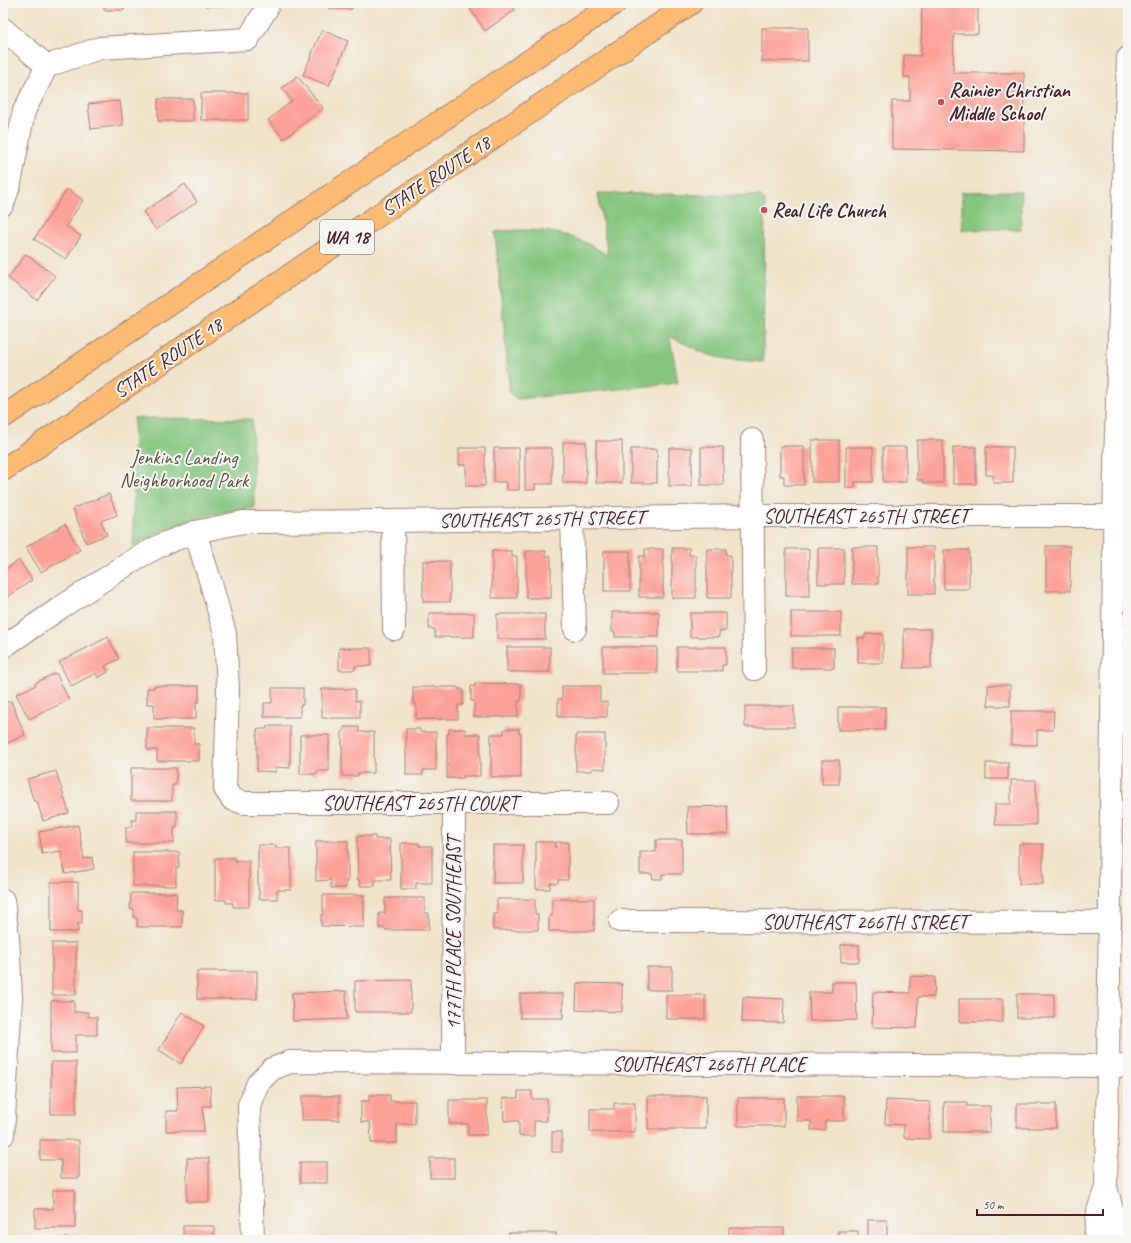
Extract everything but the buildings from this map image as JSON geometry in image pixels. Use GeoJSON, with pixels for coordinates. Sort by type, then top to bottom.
{"type":"FeatureCollection","features":[{"type":"Feature","properties":{"kind":"highway","name":"WA 18"},"geometry":{"type":"LineString","coordinates":[[3,417],[615,3]]}},
{"type":"Feature","properties":{"kind":"highway","name":"STATE ROUTE 18"},"geometry":{"type":"LineString","coordinates":[[3,470],[690,3]]}},
{"type":"Feature","properties":{"kind":"street"},"geometry":{"type":"LineString","coordinates":[[3,204],[10,183],[24,111],[47,66],[100,48],[248,39],[267,8],[267,3]]}},
{"type":"Feature","properties":{"kind":"street"},"geometry":{"type":"LineString","coordinates":[[3,29],[47,66]]}},
{"type":"Feature","properties":{"kind":"street"},"geometry":{"type":"LineString","coordinates":[[1095,1240],[1098,1211],[1106,1187],[1118,1066],[1110,922],[1120,818],[1115,463],[1128,58]]}},
{"type":"Feature","properties":{"kind":"street"},"geometry":{"type":"LineString","coordinates":[[752,440],[754,669]]}},
{"type":"Feature","properties":{"kind":"street","name":"SOUTHEAST 265TH STREET"},"geometry":{"type":"LineString","coordinates":[[3,647],[137,558],[163,544],[195,532],[243,522],[753,516],[1115,516]]}},
{"type":"Feature","properties":{"kind":"street"},"geometry":{"type":"LineString","coordinates":[[572,518],[575,629]]}},
{"type":"Feature","properties":{"kind":"street"},"geometry":{"type":"LineString","coordinates":[[393,521],[394,629]]}},
{"type":"Feature","properties":{"kind":"street","name":"SOUTHEAST 265TH COURT"},"geometry":{"type":"LineString","coordinates":[[195,532],[225,634],[228,689],[225,789],[232,799],[244,803],[608,803]]}},
{"type":"Feature","properties":{"kind":"street","name":"177TH PLACE SOUTHEAST"},"geometry":{"type":"LineString","coordinates":[[453,1063],[454,803]]}},
{"type":"Feature","properties":{"kind":"street"},"geometry":{"type":"LineString","coordinates":[[3,900],[8,937],[11,998],[3,1131]]}},
{"type":"Feature","properties":{"kind":"street","name":"SOUTHEAST 266TH STREET"},"geometry":{"type":"LineString","coordinates":[[620,920],[1110,922]]}},
{"type":"Feature","properties":{"kind":"street","name":"SOUTHEAST 266TH PLACE"},"geometry":{"type":"LineString","coordinates":[[253,1240],[249,1105],[258,1083],[272,1069],[290,1062],[1118,1066]]}},
{"type":"Feature","properties":{"kind":"street"},"geometry":{"type":"LineString","coordinates":[[1106,1187],[1114,1213],[1114,1240]]}},
{"type":"Feature","properties":{"kind":"green space"},"geometry":{"type":"Polygon","coordinates":[[[1021,191],[1021,229],[962,230],[962,192],[1021,191]]]}},
{"type":"Feature","properties":{"kind":"green space"},"geometry":{"type":"Polygon","coordinates":[[[598,193],[760,196],[765,201],[763,362],[725,359],[706,354],[669,336],[678,383],[517,399],[510,393],[495,232],[525,230],[554,233],[582,241],[608,256],[598,193]]]}},
{"type":"Feature","properties":{"kind":"green space","name":"Jenkins Landing Neighborhood Park"},"geometry":{"type":"Polygon","coordinates":[[[134,418],[252,419],[254,508],[222,512],[190,520],[164,530],[133,546],[134,418]]]}},
{"type":"Feature","properties":{"kind":"place","name":"Rainier Christian Middle School"},"geometry":{"type":"Point","coordinates":[941,102]}},
{"type":"Feature","properties":{"kind":"place","name":"Real Life Church"},"geometry":{"type":"Point","coordinates":[764,210]}}]}
